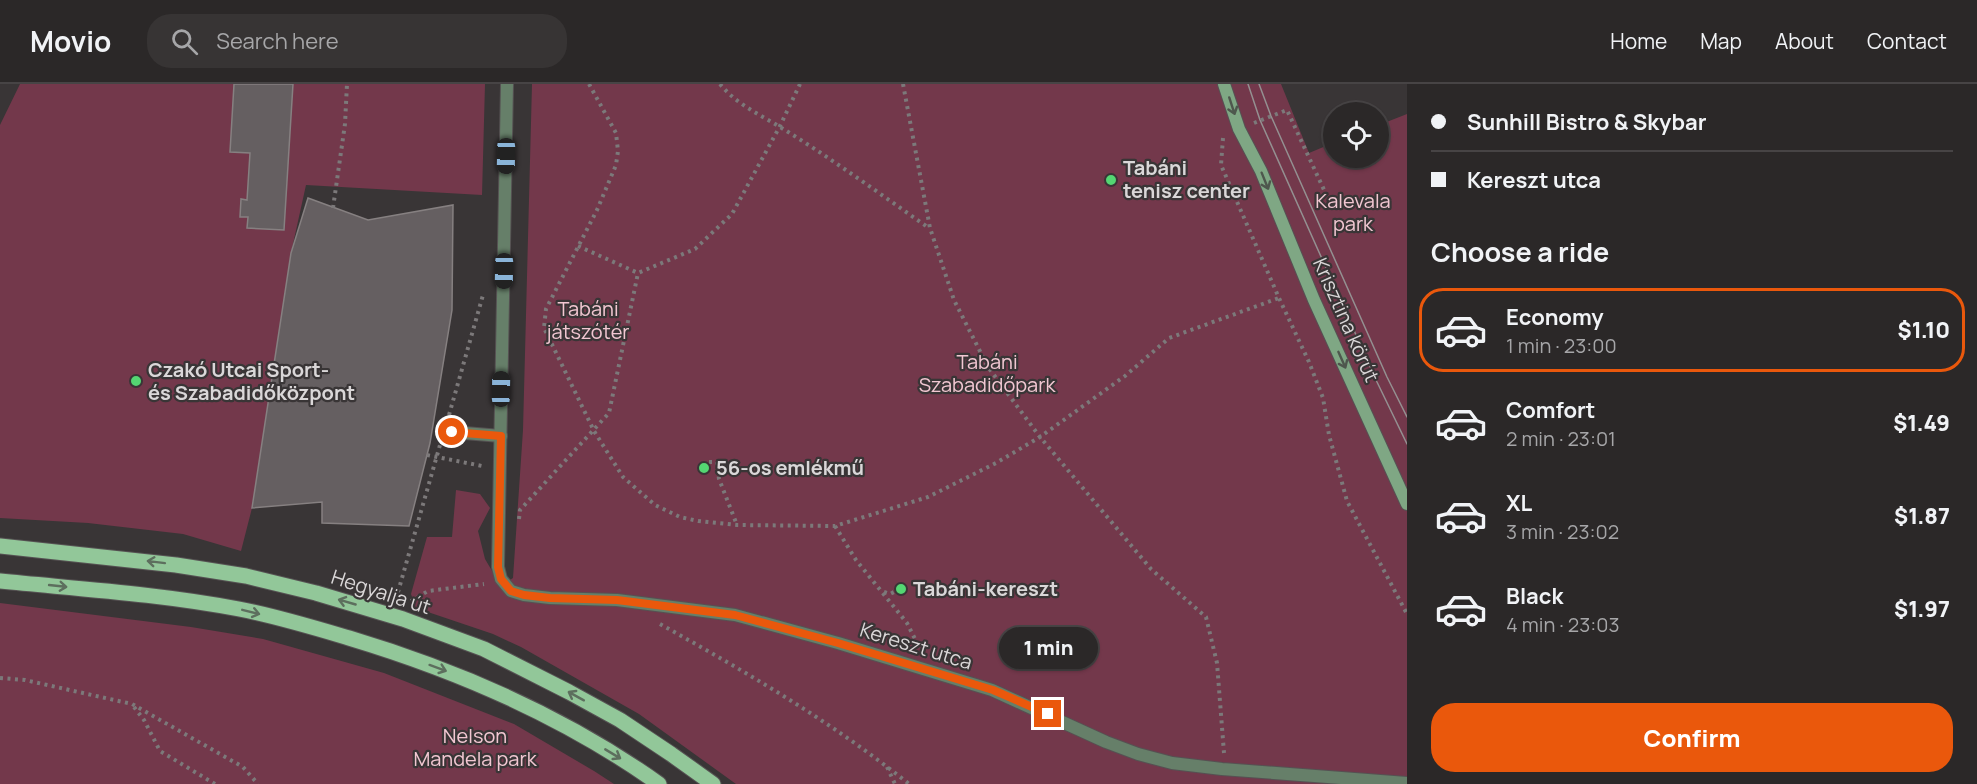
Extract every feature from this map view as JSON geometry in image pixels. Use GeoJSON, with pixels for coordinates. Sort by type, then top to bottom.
{"type":"FeatureCollection","features":[{"type":"Feature","properties":{"kind":"main road","name":"Krisztina körút"},"geometry":{"type":"LineString","coordinates":[[1224,84],[1239,129],[1261,171],[1314,300],[1407,504]]}},
{"type":"Feature","properties":{"kind":"main road","name":"Hegyalja út"},"geometry":{"type":"LineString","coordinates":[[0,546],[153,562],[246,576],[316,593],[403,619],[484,649],[569,692],[620,720],[713,784]]}},
{"type":"Feature","properties":{"kind":"main road"},"geometry":{"type":"LineString","coordinates":[[0,581],[170,598],[241,609],[309,626],[392,651],[466,678],[528,707],[585,737],[659,784]]}},
{"type":"Feature","properties":{"kind":"street"},"geometry":{"type":"LineString","coordinates":[[507,84],[498,567],[501,579],[511,591]]}},
{"type":"Feature","properties":{"kind":"street"},"geometry":{"type":"LineString","coordinates":[[452,432],[501,436]]}},
{"type":"Feature","properties":{"kind":"street","name":"Kereszt utca"},"geometry":{"type":"LineString","coordinates":[[511,591],[550,598],[617,600],[735,615],[838,643],[993,690],[1106,742],[1172,764],[1407,783]]}},
{"type":"Feature","properties":{"kind":"path"},"geometry":{"type":"LineString","coordinates":[[333,208],[345,124],[347,84]]}},
{"type":"Feature","properties":{"kind":"path"},"geometry":{"type":"LineString","coordinates":[[589,84],[616,133],[618,151],[616,165],[597,210],[546,309],[544,328],[594,431],[623,477],[655,505],[680,517],[737,525],[835,526],[928,498],[1040,437],[1125,376],[1169,338],[1279,298]]}},
{"type":"Feature","properties":{"kind":"path"},"geometry":{"type":"LineString","coordinates":[[720,84],[747,108],[780,126],[930,228]]}},
{"type":"Feature","properties":{"kind":"path"},"geometry":{"type":"LineString","coordinates":[[578,246],[638,273],[695,249],[732,214],[801,84]]}},
{"type":"Feature","properties":{"kind":"path"},"geometry":{"type":"LineString","coordinates":[[903,84],[930,228],[954,300],[988,367],[1040,437],[1151,569],[1206,617],[1217,663],[1224,748],[1222,769]]}},
{"type":"Feature","properties":{"kind":"path"},"geometry":{"type":"LineString","coordinates":[[1253,123],[1287,110],[1325,192]]}},
{"type":"Feature","properties":{"kind":"path"},"geometry":{"type":"LineString","coordinates":[[1223,135],[1221,165],[1323,398],[1329,435],[1347,501],[1407,614]]}},
{"type":"Feature","properties":{"kind":"path"},"geometry":{"type":"LineString","coordinates":[[519,520],[520,510],[609,413],[638,273]]}},
{"type":"Feature","properties":{"kind":"path"},"geometry":{"type":"LineString","coordinates":[[427,455],[500,470]]}},
{"type":"Feature","properties":{"kind":"path"},"geometry":{"type":"LineString","coordinates":[[709,462],[717,462],[720,479],[737,525]]}},
{"type":"Feature","properties":{"kind":"path"},"geometry":{"type":"LineString","coordinates":[[835,526],[856,560],[907,623],[917,643]]}},
{"type":"Feature","properties":{"kind":"path"},"geometry":{"type":"LineString","coordinates":[[408,603],[428,591],[483,584],[511,591]]}},
{"type":"Feature","properties":{"kind":"path"},"geometry":{"type":"LineString","coordinates":[[883,592],[890,594],[898,590]]}},
{"type":"Feature","properties":{"kind":"path"},"geometry":{"type":"LineString","coordinates":[[657,622],[805,709],[909,784]]}},
{"type":"Feature","properties":{"kind":"path"},"geometry":{"type":"LineString","coordinates":[[0,678],[25,680],[132,704],[243,767],[258,784]]}},
{"type":"Feature","properties":{"kind":"path"},"geometry":{"type":"LineString","coordinates":[[132,704],[144,720],[160,751],[215,784]]}},
{"type":"Feature","properties":{"kind":"path"},"geometry":{"type":"LineString","coordinates":[[887,766],[895,784]]}},
{"type":"Feature","properties":{"kind":"green space","name":"Czakó Utcai Sport- és Szabadidőközpont"},"geometry":{"type":"Polygon","coordinates":[[[20,84],[485,84],[482,195],[306,185],[291,253],[252,508],[241,551],[183,534],[88,523],[0,518],[0,125],[20,84]]]}},
{"type":"Feature","properties":{"kind":"green space","name":"Tabáni Szabadidőpark"},"geometry":{"type":"Polygon","coordinates":[[[532,84],[1281,84],[1309,153],[1323,147],[1323,168],[1389,168],[1389,121],[1407,114],[1407,784],[736,784],[639,714],[521,647],[493,634],[416,608],[411,594],[427,537],[452,537],[456,490],[480,494],[490,508],[478,531],[485,559],[501,586],[513,578],[523,430],[532,84]]]}},
{"type":"Feature","properties":{"kind":"green space","name":"Nelson Mandela park"},"geometry":{"type":"Polygon","coordinates":[[[0,603],[191,627],[263,639],[384,673],[514,724],[614,784],[0,784],[0,603]]]}},
{"type":"Feature","properties":{"kind":"building"},"geometry":{"type":"Polygon","coordinates":[[[234,84],[293,84],[284,230],[247,228],[248,217],[240,217],[241,199],[247,200],[250,153],[230,152],[234,84]]]}},
{"type":"Feature","properties":{"kind":"building"},"geometry":{"type":"Polygon","coordinates":[[[308,198],[368,220],[453,205],[452,310],[430,443],[409,526],[322,523],[322,502],[252,508],[291,253],[308,198]]]}},
{"type":"Feature","properties":{"kind":"tram line"},"geometry":{"type":"LineString","coordinates":[[1248,84],[1260,120],[1407,444]]}},
{"type":"Feature","properties":{"kind":"tram line"},"geometry":{"type":"LineString","coordinates":[[1259,84],[1271,116],[1407,417]]}},
{"type":"Feature","properties":{"kind":"place","name":"Tabáni tenisz center"},"geometry":{"type":"Point","coordinates":[1111,180]}},
{"type":"Feature","properties":{"kind":"place","name":"Czakó Utcai Sport- és Szabadidőközpont"},"geometry":{"type":"Point","coordinates":[136,381]}},
{"type":"Feature","properties":{"kind":"place","name":"56-os emlékmű"},"geometry":{"type":"Point","coordinates":[704,468]}},
{"type":"Feature","properties":{"kind":"place","name":"Tabáni-kereszt"},"geometry":{"type":"Point","coordinates":[901,589]}},
{"type":"Feature","properties":{"kind":"route"},"geometry":{"type":"LineString","coordinates":[[452,432],[501,436],[498,567],[501,579],[511,591],[550,598],[617,600],[735,615],[838,643],[993,690],[1048,714]]}},
{"type":"Feature","properties":{"kind":"park label","name":"Kalevala park"},"geometry":{"type":"Point","coordinates":[1353,212]}},
{"type":"Feature","properties":{"kind":"park label","name":"Tabáni játszótér"},"geometry":{"type":"Point","coordinates":[588,320]}}]}
